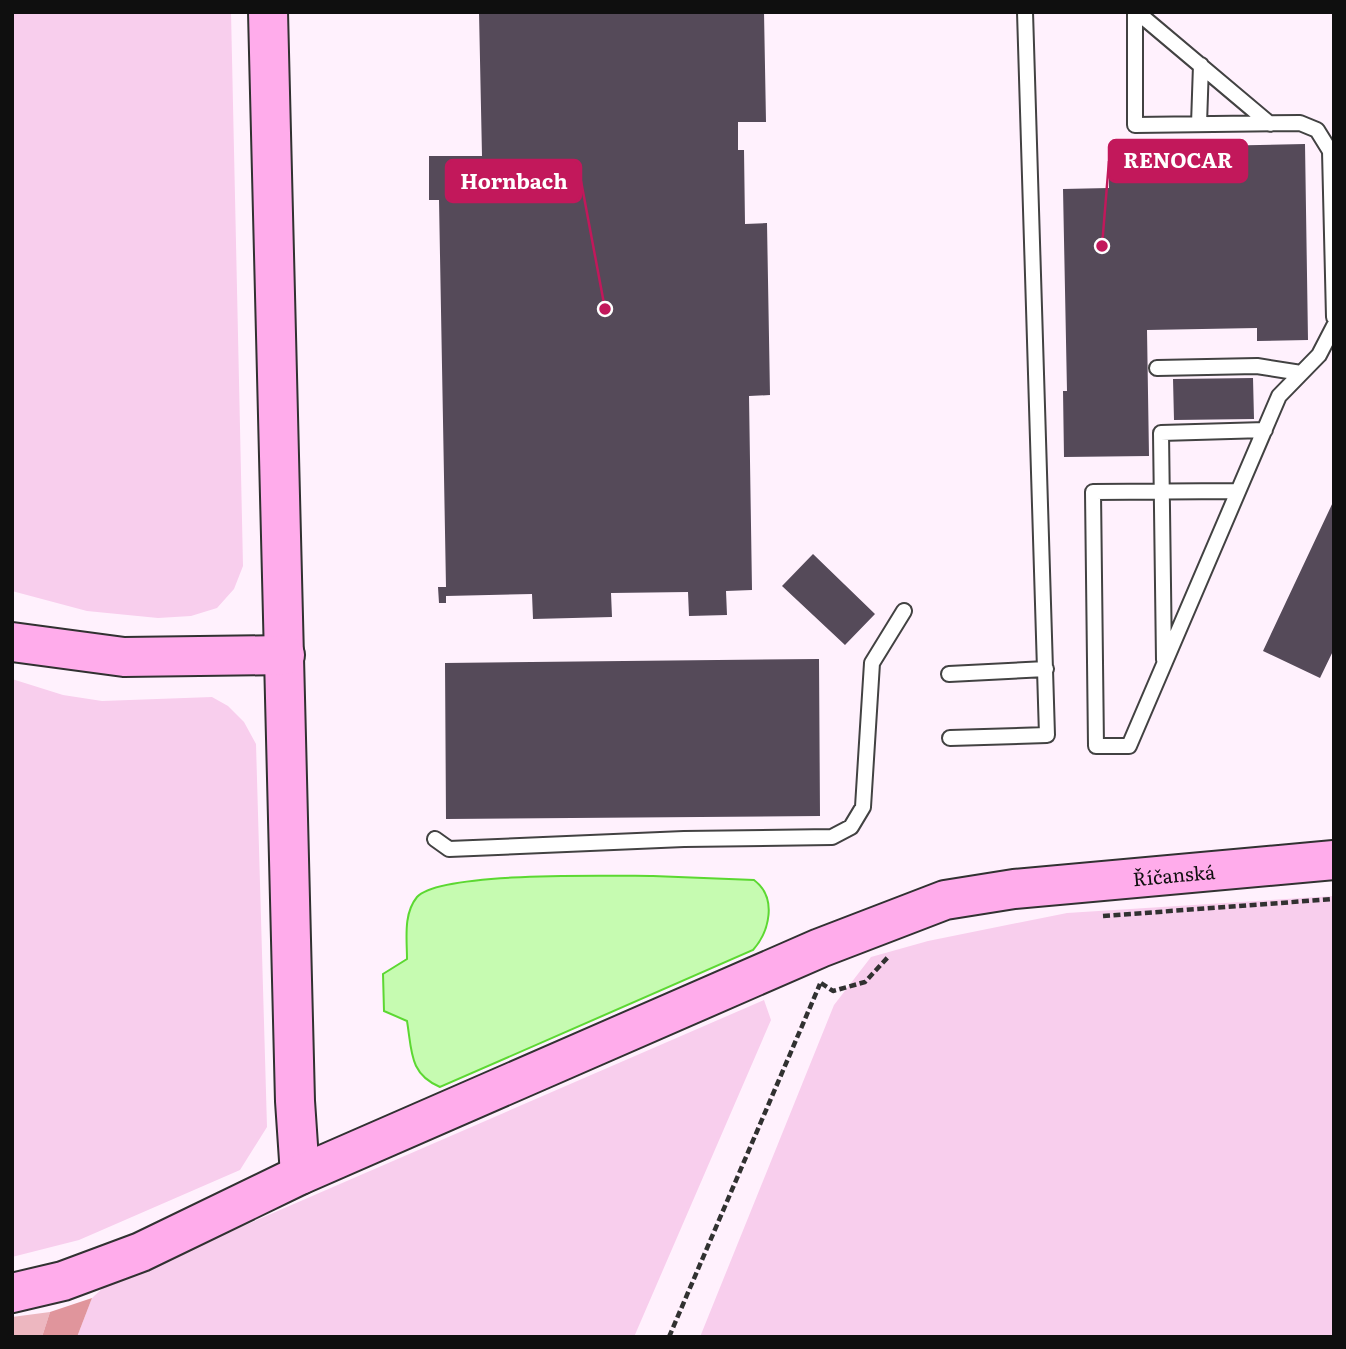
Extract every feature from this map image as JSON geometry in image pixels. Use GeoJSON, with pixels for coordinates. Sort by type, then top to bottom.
{"type":"FeatureCollection","features":[{"type":"Feature","properties":{"kind":"street"},"geometry":{"type":"LineString","coordinates":[[268,12],[295,1101],[300,1175]]}},
{"type":"Feature","properties":{"kind":"street"},"geometry":{"type":"LineString","coordinates":[[12,642],[124,657],[285,655]]}},
{"type":"Feature","properties":{"kind":"street","name":"Říčanská"},"geometry":{"type":"LineString","coordinates":[[12,1293],[63,1281],[141,1252],[300,1175],[820,948],[945,900],[1014,888],[1334,860]]}},
{"type":"Feature","properties":{"kind":"lane"},"geometry":{"type":"LineString","coordinates":[[950,738],[1047,735],[1025,12]]}},
{"type":"Feature","properties":{"kind":"lane"},"geometry":{"type":"LineString","coordinates":[[1136,12],[1270,124]]}},
{"type":"Feature","properties":{"kind":"lane"},"geometry":{"type":"LineString","coordinates":[[1136,12],[1135,125],[1300,123],[1317,130],[1329,151],[1334,317]]}},
{"type":"Feature","properties":{"kind":"lane"},"geometry":{"type":"LineString","coordinates":[[1199,124],[1200,65]]}},
{"type":"Feature","properties":{"kind":"lane"},"geometry":{"type":"LineString","coordinates":[[1238,491],[1093,492],[1096,746],[1129,746],[1279,396],[1319,355],[1334,326]]}},
{"type":"Feature","properties":{"kind":"lane"},"geometry":{"type":"LineString","coordinates":[[1157,368],[1257,366],[1301,373]]}},
{"type":"Feature","properties":{"kind":"lane"},"geometry":{"type":"LineString","coordinates":[[1164,666],[1161,433],[1265,430]]}},
{"type":"Feature","properties":{"kind":"lane"},"geometry":{"type":"LineString","coordinates":[[435,839],[449,849],[684,839],[832,837],[851,827],[863,807],[872,663],[904,611]]}},
{"type":"Feature","properties":{"kind":"lane"},"geometry":{"type":"LineString","coordinates":[[949,674],[1046,669]]}},
{"type":"Feature","properties":{"kind":"path"},"geometry":{"type":"LineString","coordinates":[[1102,916],[1334,899]]}},
{"type":"Feature","properties":{"kind":"path"},"geometry":{"type":"LineString","coordinates":[[669,1337],[821,982],[833,991],[865,982],[894,950]]}},
{"type":"Feature","properties":{"kind":"shaded area"},"geometry":{"type":"Polygon","coordinates":[[[12,12],[231,12],[243,566],[234,589],[217,608],[191,616],[158,618],[87,611],[12,591],[12,12]]]}},
{"type":"Feature","properties":{"kind":"shaded area"},"geometry":{"type":"Polygon","coordinates":[[[12,679],[63,695],[102,701],[212,697],[228,706],[244,722],[256,744],[267,1127],[240,1170],[79,1240],[12,1257],[12,679]]]}},
{"type":"Feature","properties":{"kind":"shaded area"},"geometry":{"type":"Polygon","coordinates":[[[653,876],[754,880],[762,887],[768,905],[767,925],[759,943],[753,950],[440,1087],[422,1075],[411,1052],[407,1021],[384,1011],[383,974],[407,959],[408,919],[417,897],[432,889],[491,879],[653,876]]]}},
{"type":"Feature","properties":{"kind":"shaded area"},"geometry":{"type":"Polygon","coordinates":[[[1334,896],[1334,1337],[700,1337],[834,1005],[871,957],[928,941],[1067,913],[1334,896]]]}},
{"type":"Feature","properties":{"kind":"shaded area"},"geometry":{"type":"Polygon","coordinates":[[[764,1000],[771,1020],[634,1337],[77,1337],[92,1298],[105,1286],[764,1000]]]}},
{"type":"Feature","properties":{"kind":"shaded area"},"geometry":{"type":"Polygon","coordinates":[[[92,1298],[77,1337],[42,1337],[50,1312],[92,1298]]]}},
{"type":"Feature","properties":{"kind":"shaded area"},"geometry":{"type":"Polygon","coordinates":[[[50,1312],[42,1337],[12,1337],[12,1317],[50,1312]]]}},
{"type":"Feature","properties":{"kind":"building"},"geometry":{"type":"Polygon","coordinates":[[[479,12],[764,12],[766,122],[738,122],[738,150],[744,150],[745,224],[767,223],[770,395],[749,396],[752,590],[726,591],[727,615],[689,616],[688,592],[611,593],[612,617],[533,619],[532,594],[446,596],[446,603],[439,603],[438,587],[446,587],[439,200],[429,200],[429,156],[482,156],[479,12]]]}},
{"type":"Feature","properties":{"kind":"building"},"geometry":{"type":"Polygon","coordinates":[[[1305,144],[1308,340],[1257,341],[1257,328],[1147,330],[1149,456],[1064,457],[1063,391],[1067,391],[1063,189],[1109,188],[1109,148],[1305,144]]]}},
{"type":"Feature","properties":{"kind":"building"},"geometry":{"type":"Polygon","coordinates":[[[1253,378],[1254,419],[1174,420],[1173,379],[1253,378]]]}},
{"type":"Feature","properties":{"kind":"building"},"geometry":{"type":"Polygon","coordinates":[[[1334,500],[1334,649],[1320,678],[1263,651],[1334,500]]]}},
{"type":"Feature","properties":{"kind":"building"},"geometry":{"type":"Polygon","coordinates":[[[813,554],[875,614],[845,645],[782,586],[813,554]]]}},
{"type":"Feature","properties":{"kind":"building"},"geometry":{"type":"Polygon","coordinates":[[[819,659],[820,816],[446,819],[445,663],[819,659]]]}},
{"type":"Feature","properties":{"kind":"place","name":"RENOCAR"},"geometry":{"type":"Point","coordinates":[1102,246]}},
{"type":"Feature","properties":{"kind":"place","name":"Hornbach"},"geometry":{"type":"Point","coordinates":[605,309]}}]}
